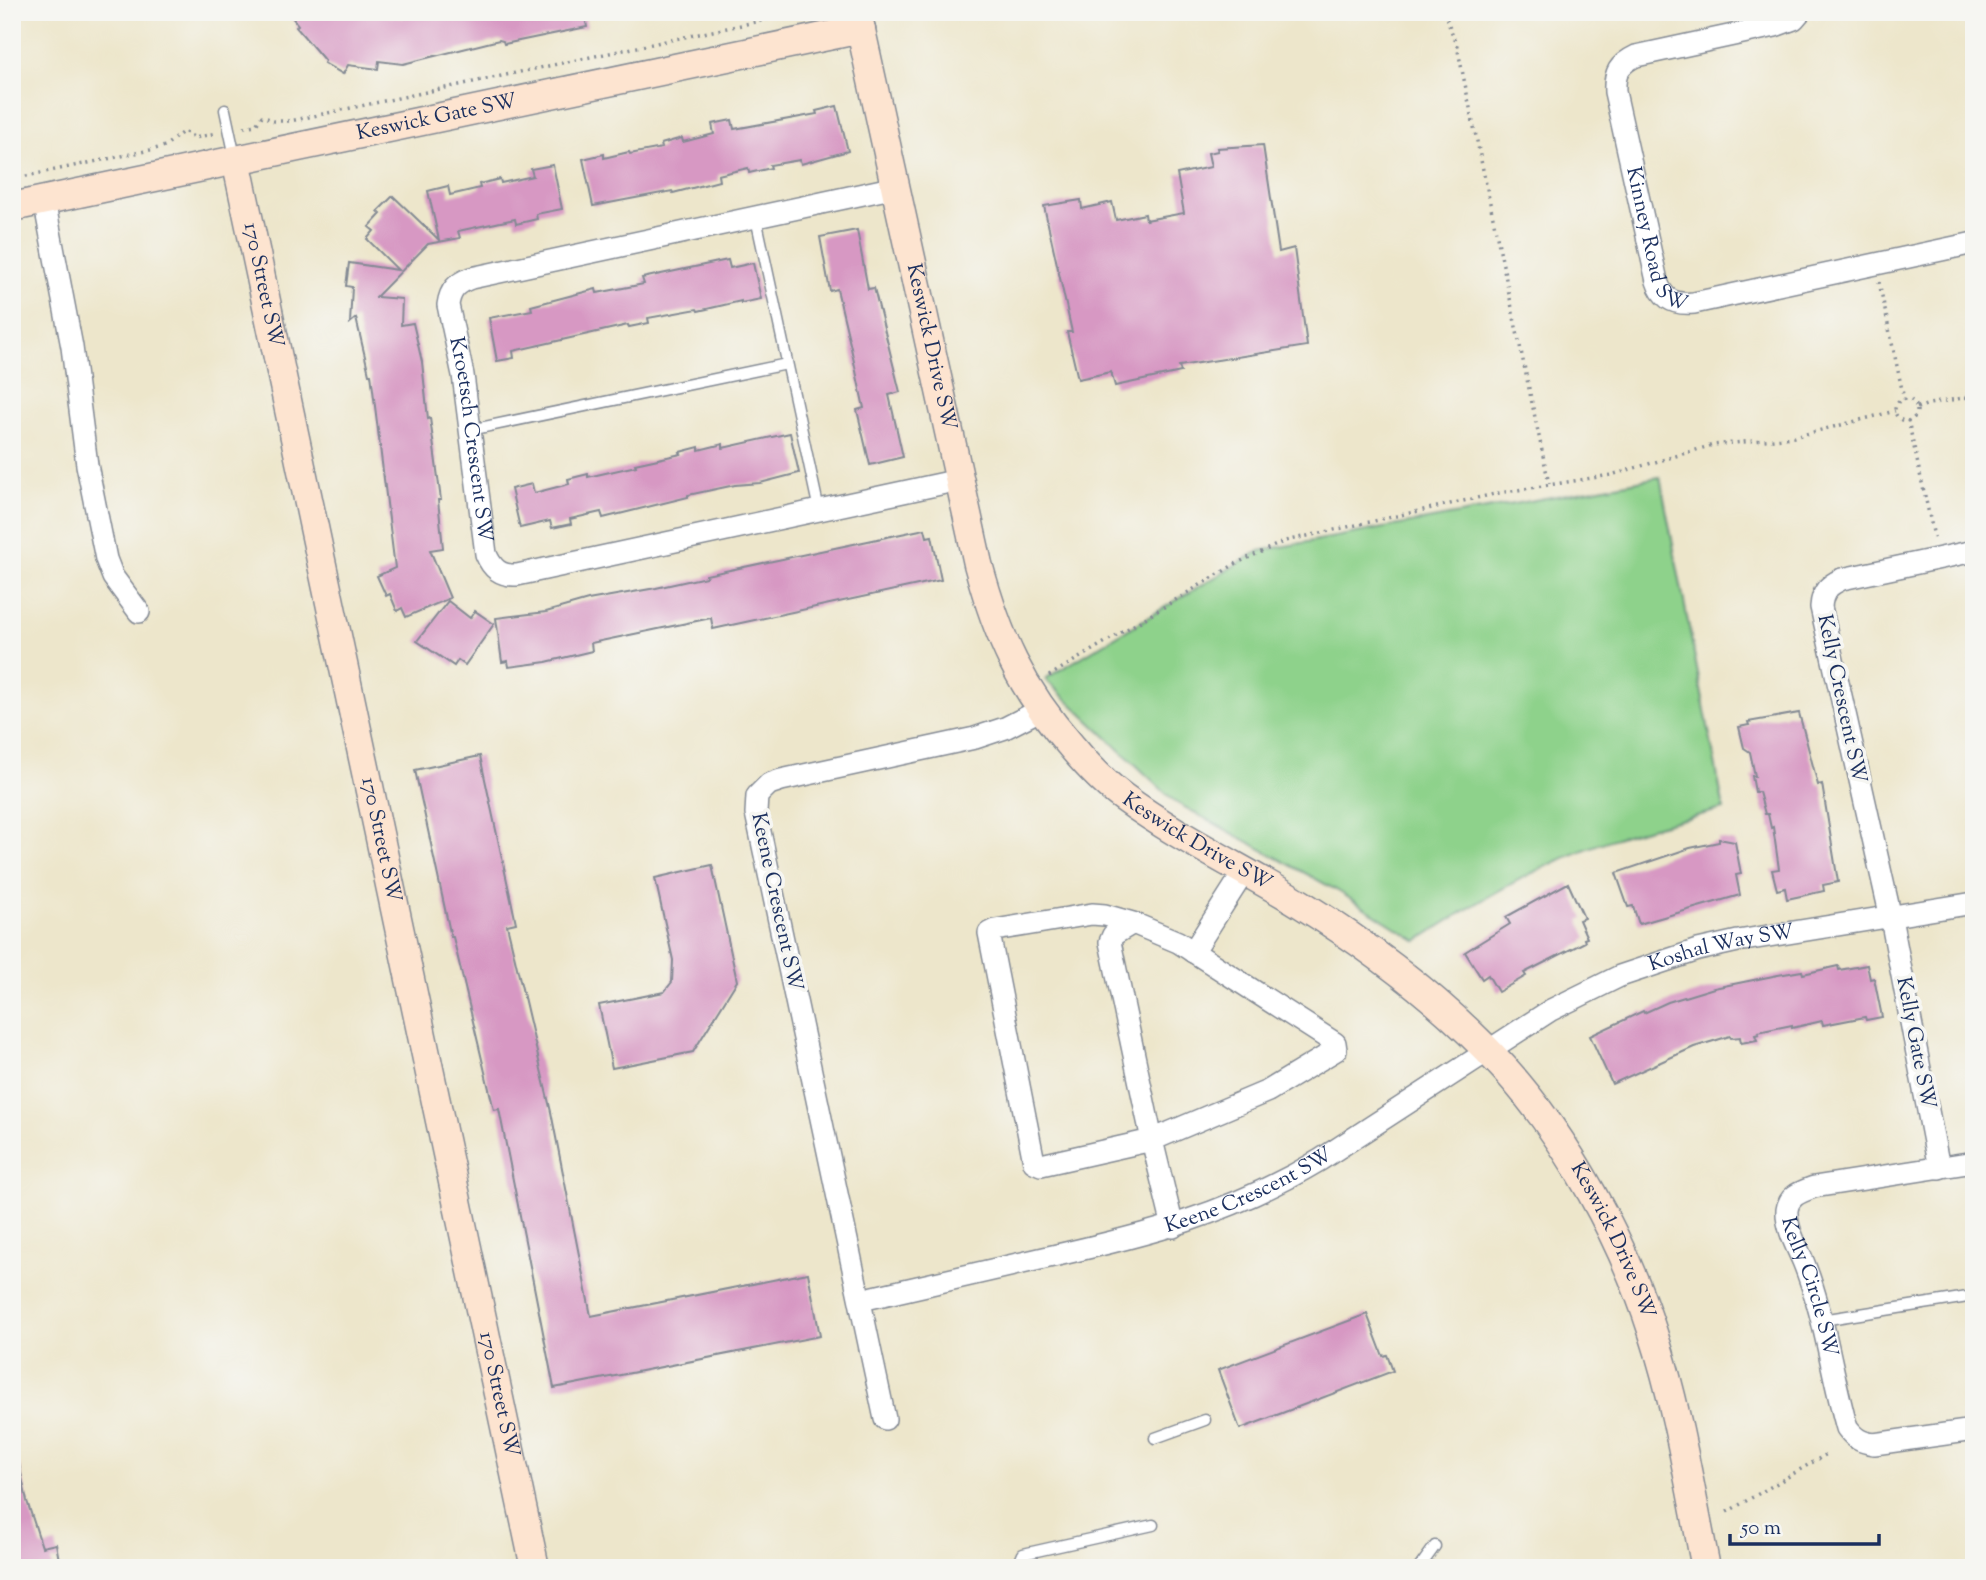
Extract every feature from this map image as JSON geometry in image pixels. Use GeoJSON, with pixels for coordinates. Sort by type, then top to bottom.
{"type":"FeatureCollection","features":[{"type":"Feature","properties":{"kind":"street","name":"Kinney Road SW"},"geometry":{"type":"LineString","coordinates":[[1800,12],[1794,19],[1775,26],[1636,56],[1617,69],[1615,92],[1657,281],[1664,296],[1677,304],[1684,304],[1974,243]]}},
{"type":"Feature","properties":{"kind":"street","name":"Keswick Gate SW"},"geometry":{"type":"LineString","coordinates":[[12,207],[236,160],[859,20]]}},
{"type":"Feature","properties":{"kind":"street","name":"Keswick Drive SW"},"geometry":{"type":"LineString","coordinates":[[859,20],[986,596],[1003,644],[1033,699],[1091,768],[1119,795],[1363,943],[1444,1008],[1531,1100],[1575,1167],[1617,1241],[1638,1290],[1666,1377],[1706,1568]]}},
{"type":"Feature","properties":{"kind":"street","name":"170 Street SW"},"geometry":{"type":"LineString","coordinates":[[236,160],[535,1568]]}},
{"type":"Feature","properties":{"kind":"street","name":"Kroetsch Crescent SW"},"geometry":{"type":"LineString","coordinates":[[896,187],[461,282],[450,295],[448,305],[464,375],[486,554],[494,569],[507,576],[959,480]]}},
{"type":"Feature","properties":{"kind":"street"},"geometry":{"type":"LineString","coordinates":[[44,200],[72,347],[87,465],[106,559],[113,577],[139,612]]}},
{"type":"Feature","properties":{"kind":"street","name":"Kelly Crescent SW"},"geometry":{"type":"LineString","coordinates":[[1891,918],[1822,616],[1821,598],[1831,584],[1842,579],[1974,551]]}},
{"type":"Feature","properties":{"kind":"street","name":"Keene Crescent SW"},"geometry":{"type":"LineString","coordinates":[[886,1419],[756,813],[757,796],[761,789],[781,780],[982,737],[1005,728],[1033,699]]}},
{"type":"Feature","properties":{"kind":"street"},"geometry":{"type":"LineString","coordinates":[[1193,952],[1244,872]]}},
{"type":"Feature","properties":{"kind":"street","name":"Koshal Way SW"},"geometry":{"type":"LineString","coordinates":[[1487,1051],[1551,1010],[1620,976],[1653,964],[1738,941],[1974,903]]}},
{"type":"Feature","properties":{"kind":"street"},"geometry":{"type":"LineString","coordinates":[[1092,914],[1105,915],[1133,923],[1178,942],[1193,952],[1335,1043],[1336,1050],[1268,1091],[1152,1140],[1041,1165],[1034,1162],[989,933],[1092,914]]}},
{"type":"Feature","properties":{"kind":"street","name":"Kelly Gate SW"},"geometry":{"type":"LineString","coordinates":[[1891,918],[1939,1168]]}},
{"type":"Feature","properties":{"kind":"street"},"geometry":{"type":"LineString","coordinates":[[1133,923],[1114,936],[1111,942],[1173,1227]]}},
{"type":"Feature","properties":{"kind":"street","name":"Keene Crescent SW"},"geometry":{"type":"LineString","coordinates":[[861,1300],[1173,1227],[1226,1209],[1287,1180],[1487,1051]]}},
{"type":"Feature","properties":{"kind":"street","name":"Kelly Circle SW"},"geometry":{"type":"LineString","coordinates":[[1974,1162],[1814,1187],[1799,1192],[1789,1201],[1788,1222],[1809,1276],[1847,1428],[1853,1437],[1860,1442],[1874,1444],[1974,1430]]}},
{"type":"Feature","properties":{"kind":"lane","name":"170 Street SW"},"geometry":{"type":"LineString","coordinates":[[225,110],[236,160]]}},
{"type":"Feature","properties":{"kind":"lane"},"geometry":{"type":"LineString","coordinates":[[756,218],[819,510]]}},
{"type":"Feature","properties":{"kind":"lane"},"geometry":{"type":"LineString","coordinates":[[470,430],[787,364]]}},
{"type":"Feature","properties":{"kind":"lane"},"geometry":{"type":"LineString","coordinates":[[1822,1320],[1974,1296]]}},
{"type":"Feature","properties":{"kind":"lane"},"geometry":{"type":"LineString","coordinates":[[1155,1438],[1205,1420]]}},
{"type":"Feature","properties":{"kind":"lane"},"geometry":{"type":"LineString","coordinates":[[1017,1568],[1023,1554],[1153,1525]]}},
{"type":"Feature","properties":{"kind":"lane"},"geometry":{"type":"LineString","coordinates":[[1419,1568],[1435,1546]]}},
{"type":"Feature","properties":{"kind":"path"},"geometry":{"type":"LineString","coordinates":[[256,125],[262,116],[274,121],[290,121],[802,12]]}},
{"type":"Feature","properties":{"kind":"path"},"geometry":{"type":"LineString","coordinates":[[1444,12],[1457,46],[1549,484]]}},
{"type":"Feature","properties":{"kind":"path"},"geometry":{"type":"LineString","coordinates":[[12,179],[155,149],[165,146],[184,131],[195,138]]}},
{"type":"Feature","properties":{"kind":"path"},"geometry":{"type":"LineString","coordinates":[[1875,264],[1904,399]]}},
{"type":"Feature","properties":{"kind":"path"},"geometry":{"type":"LineString","coordinates":[[1916,408],[1974,396]]}},
{"type":"Feature","properties":{"kind":"path"},"geometry":{"type":"LineString","coordinates":[[1904,399],[1911,400],[1916,408],[1916,415],[1909,420],[1899,418],[1895,411],[1898,403],[1904,399]]}},
{"type":"Feature","properties":{"kind":"path"},"geometry":{"type":"LineString","coordinates":[[1033,699],[1045,679],[1259,551],[1285,541],[1499,493],[1611,475],[1713,445],[1794,437],[1895,411]]}},
{"type":"Feature","properties":{"kind":"path"},"geometry":{"type":"LineString","coordinates":[[1909,420],[1938,559]]}},
{"type":"Feature","properties":{"kind":"path"},"geometry":{"type":"LineString","coordinates":[[1727,1512],[1827,1454]]}},
{"type":"Feature","properties":{"kind":"path"},"geometry":{"type":"LineString","coordinates":[[1960,1568],[1974,1565]]}},
{"type":"Feature","properties":{"kind":"green space"},"geometry":{"type":"Polygon","coordinates":[[[1660,477],[1724,809],[1598,844],[1559,860],[1497,892],[1417,941],[1338,891],[1175,802],[1045,679],[1259,551],[1660,477]]]}},
{"type":"Feature","properties":{"kind":"building"},"geometry":{"type":"Polygon","coordinates":[[[288,12],[360,12],[405,18],[403,12],[584,12],[587,27],[504,44],[499,40],[403,64],[379,61],[378,69],[348,65],[343,74],[324,63],[296,27],[298,25],[288,12]]]}},
{"type":"Feature","properties":{"kind":"building"},"geometry":{"type":"Polygon","coordinates":[[[837,106],[848,151],[801,164],[800,160],[770,165],[771,168],[749,173],[748,168],[718,175],[719,181],[673,193],[672,191],[593,206],[583,159],[662,148],[661,144],[682,138],[683,142],[714,134],[712,124],[732,120],[734,129],[817,114],[816,111],[837,106]]]}},
{"type":"Feature","properties":{"kind":"building"},"geometry":{"type":"Polygon","coordinates":[[[1263,145],[1279,252],[1294,248],[1307,346],[1179,366],[1181,372],[1115,386],[1111,372],[1078,379],[1067,332],[1072,332],[1044,206],[1081,200],[1082,209],[1112,202],[1116,220],[1145,214],[1146,220],[1184,213],[1177,174],[1211,167],[1208,153],[1218,151],[1217,148],[1263,145]]]}},
{"type":"Feature","properties":{"kind":"building"},"geometry":{"type":"Polygon","coordinates":[[[553,165],[562,209],[536,214],[537,219],[516,224],[515,219],[458,231],[460,238],[428,244],[376,297],[402,299],[401,325],[413,323],[422,362],[441,500],[438,500],[443,548],[430,550],[450,598],[406,617],[402,608],[397,611],[390,594],[386,596],[377,576],[395,568],[371,374],[356,318],[350,323],[352,287],[346,286],[349,263],[398,270],[367,239],[374,231],[369,227],[381,214],[378,211],[393,196],[439,240],[428,191],[448,186],[450,195],[480,188],[479,184],[500,179],[501,183],[533,176],[531,169],[553,165]]]}},
{"type":"Feature","properties":{"kind":"building"},"geometry":{"type":"Polygon","coordinates":[[[857,230],[868,289],[874,288],[900,392],[889,395],[903,457],[870,465],[857,410],[864,408],[851,348],[837,289],[830,291],[820,237],[857,230]]]}},
{"type":"Feature","properties":{"kind":"building"},"geometry":{"type":"Polygon","coordinates":[[[728,260],[730,268],[753,263],[761,299],[648,318],[649,323],[628,325],[513,351],[514,358],[497,361],[489,318],[532,310],[531,306],[596,289],[597,293],[644,284],[642,278],[728,260]]]}},
{"type":"Feature","properties":{"kind":"building"},"geometry":{"type":"Polygon","coordinates":[[[790,433],[799,473],[760,483],[735,485],[688,495],[603,518],[601,512],[570,519],[571,524],[552,528],[550,521],[520,528],[511,489],[532,484],[534,493],[569,484],[568,479],[636,466],[635,464],[681,454],[680,452],[699,447],[699,450],[723,444],[723,448],[790,433]]]}},
{"type":"Feature","properties":{"kind":"building"},"geometry":{"type":"Polygon","coordinates":[[[925,529],[927,537],[932,536],[941,580],[713,629],[711,618],[591,643],[592,651],[546,662],[509,667],[508,661],[502,662],[496,618],[546,612],[588,600],[656,588],[925,529]]]}},
{"type":"Feature","properties":{"kind":"building"},"geometry":{"type":"Polygon","coordinates":[[[448,601],[470,618],[475,611],[494,624],[465,665],[458,660],[454,666],[417,641],[448,601]]]}},
{"type":"Feature","properties":{"kind":"building"},"geometry":{"type":"Polygon","coordinates":[[[1799,713],[1818,785],[1822,784],[1838,882],[1823,885],[1824,891],[1787,899],[1785,888],[1777,890],[1772,870],[1779,869],[1773,827],[1771,828],[1768,814],[1765,814],[1759,792],[1755,792],[1750,752],[1744,748],[1739,727],[1749,725],[1748,722],[1799,713]]]}},
{"type":"Feature","properties":{"kind":"building"},"geometry":{"type":"Polygon","coordinates":[[[480,756],[516,923],[507,925],[551,1112],[591,1316],[808,1273],[820,1336],[554,1388],[499,1109],[494,1110],[451,937],[415,770],[480,756]]]}},
{"type":"Feature","properties":{"kind":"building"},"geometry":{"type":"Polygon","coordinates":[[[1719,839],[1735,842],[1741,874],[1736,875],[1740,895],[1639,924],[1633,906],[1628,907],[1616,873],[1690,848],[1719,842],[1719,839]]]}},
{"type":"Feature","properties":{"kind":"building"},"geometry":{"type":"Polygon","coordinates":[[[712,865],[737,981],[693,1052],[612,1068],[599,1005],[664,992],[672,982],[673,960],[655,878],[712,865]]]}},
{"type":"Feature","properties":{"kind":"building"},"geometry":{"type":"Polygon","coordinates":[[[1568,883],[1584,918],[1579,920],[1587,938],[1584,939],[1585,942],[1524,973],[1526,976],[1498,992],[1488,975],[1482,979],[1465,952],[1510,924],[1506,917],[1568,883]]]}},
{"type":"Feature","properties":{"kind":"building"},"geometry":{"type":"Polygon","coordinates":[[[1867,965],[1870,979],[1874,978],[1882,1017],[1866,1020],[1865,1017],[1823,1025],[1822,1021],[1792,1028],[1792,1025],[1758,1032],[1759,1034],[1755,1035],[1757,1040],[1741,1043],[1740,1037],[1730,1036],[1694,1047],[1612,1084],[1590,1036],[1643,1011],[1644,1013],[1668,1002],[1714,988],[1802,971],[1803,974],[1838,966],[1839,970],[1867,965]]]}},
{"type":"Feature","properties":{"kind":"building"},"geometry":{"type":"Polygon","coordinates":[[[1367,1314],[1383,1356],[1387,1355],[1393,1371],[1240,1429],[1218,1370],[1367,1314]]]}},
{"type":"Feature","properties":{"kind":"building"},"geometry":{"type":"Polygon","coordinates":[[[19,1464],[27,1501],[42,1547],[56,1544],[59,1560],[51,1561],[52,1568],[12,1568],[12,1465],[19,1464]]]}}]}
